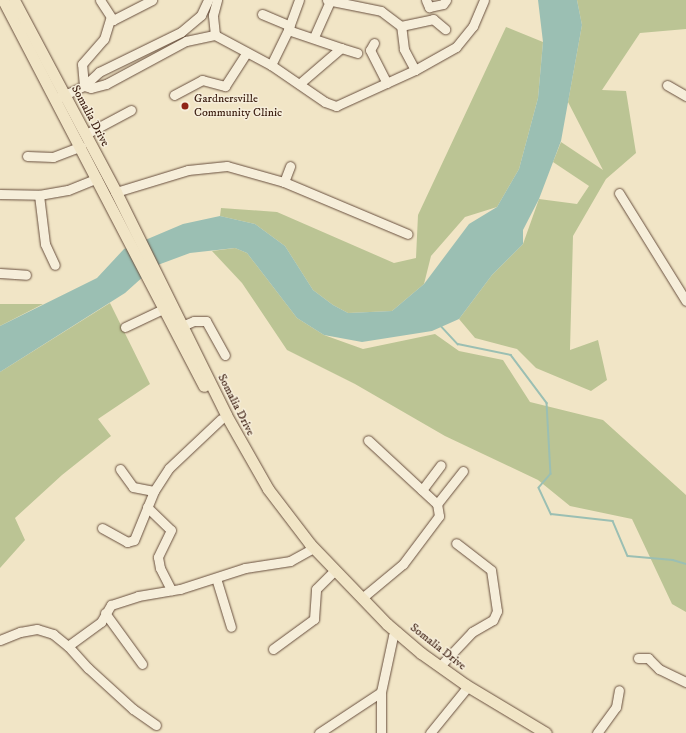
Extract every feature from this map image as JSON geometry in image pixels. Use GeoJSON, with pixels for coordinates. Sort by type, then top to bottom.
{"type":"FeatureCollection","features":[{"type":"Feature","properties":{"kind":"main road","name":"Somalia Drive"},"geometry":{"type":"LineString","coordinates":[[4,0],[60,97],[86,134],[116,192],[132,236]]}},
{"type":"Feature","properties":{"kind":"main road","name":"Somalia Drive"},"geometry":{"type":"LineString","coordinates":[[14,0],[60,97],[80,146],[182,326],[233,429],[268,489],[310,544],[395,634],[466,685],[546,733]]}},
{"type":"Feature","properties":{"kind":"main road","name":"Somalia Drive"},"geometry":{"type":"LineString","coordinates":[[154,279],[163,309],[221,419],[262,489],[310,550],[395,634],[465,690],[534,733]]}},
{"type":"Feature","properties":{"kind":"street"},"geometry":{"type":"LineString","coordinates":[[84,86],[82,64],[104,39],[110,19],[100,0]]}},
{"type":"Feature","properties":{"kind":"street"},"geometry":{"type":"LineString","coordinates":[[110,19],[113,20],[152,0]]}},
{"type":"Feature","properties":{"kind":"street"},"geometry":{"type":"LineString","coordinates":[[60,97],[84,86],[93,75],[181,32],[201,15],[208,0]]}},
{"type":"Feature","properties":{"kind":"street"},"geometry":{"type":"LineString","coordinates":[[215,35],[213,15],[217,0]]}},
{"type":"Feature","properties":{"kind":"street"},"geometry":{"type":"LineString","coordinates":[[271,65],[289,28],[299,0]]}},
{"type":"Feature","properties":{"kind":"street"},"geometry":{"type":"LineString","coordinates":[[314,37],[328,0],[373,5],[389,14],[401,26],[404,49],[415,70]]}},
{"type":"Feature","properties":{"kind":"street"},"geometry":{"type":"LineString","coordinates":[[445,29],[433,19],[428,4],[443,4],[446,0]]}},
{"type":"Feature","properties":{"kind":"street"},"geometry":{"type":"LineString","coordinates":[[84,86],[91,88],[106,84],[128,70],[186,42],[215,35],[271,65],[325,102],[336,106],[415,70],[462,42],[475,21],[484,0]]}},
{"type":"Feature","properties":{"kind":"street"},"geometry":{"type":"LineString","coordinates":[[262,14],[289,28],[357,53]]}},
{"type":"Feature","properties":{"kind":"street"},"geometry":{"type":"LineString","coordinates":[[201,15],[213,15]]}},
{"type":"Feature","properties":{"kind":"street"},"geometry":{"type":"LineString","coordinates":[[401,26],[433,19]]}},
{"type":"Feature","properties":{"kind":"street"},"geometry":{"type":"LineString","coordinates":[[181,32],[186,42]]}},
{"type":"Feature","properties":{"kind":"street"},"geometry":{"type":"LineString","coordinates":[[374,43],[370,50],[387,83]]}},
{"type":"Feature","properties":{"kind":"street"},"geometry":{"type":"LineString","coordinates":[[299,84],[341,48]]}},
{"type":"Feature","properties":{"kind":"street"},"geometry":{"type":"LineString","coordinates":[[174,95],[202,80],[225,86],[247,52]]}},
{"type":"Feature","properties":{"kind":"street"},"geometry":{"type":"LineString","coordinates":[[123,60],[128,70]]}},
{"type":"Feature","properties":{"kind":"street"},"geometry":{"type":"LineString","coordinates":[[667,85],[686,96]]}},
{"type":"Feature","properties":{"kind":"street"},"geometry":{"type":"LineString","coordinates":[[86,134],[131,110]]}},
{"type":"Feature","properties":{"kind":"street"},"geometry":{"type":"LineString","coordinates":[[27,156],[53,157],[80,146]]}},
{"type":"Feature","properties":{"kind":"street"},"geometry":{"type":"LineString","coordinates":[[116,192],[157,178],[209,167],[226,166],[248,170],[284,182],[408,234]]}},
{"type":"Feature","properties":{"kind":"street"},"geometry":{"type":"LineString","coordinates":[[284,182],[290,166]]}},
{"type":"Feature","properties":{"kind":"street"},"geometry":{"type":"LineString","coordinates":[[0,194],[39,195],[68,190],[97,178]]}},
{"type":"Feature","properties":{"kind":"street"},"geometry":{"type":"LineString","coordinates":[[619,193],[653,244],[686,301]]}},
{"type":"Feature","properties":{"kind":"street"},"geometry":{"type":"LineString","coordinates":[[39,195],[45,244],[55,265]]}},
{"type":"Feature","properties":{"kind":"street"},"geometry":{"type":"LineString","coordinates":[[0,273],[26,274]]}},
{"type":"Feature","properties":{"kind":"street"},"geometry":{"type":"LineString","coordinates":[[126,327],[163,309]]}},
{"type":"Feature","properties":{"kind":"street"},"geometry":{"type":"LineString","coordinates":[[182,326],[194,321],[206,321],[225,355]]}},
{"type":"Feature","properties":{"kind":"street"},"geometry":{"type":"LineString","coordinates":[[102,528],[130,542],[136,536],[154,491],[175,461],[221,419]]}},
{"type":"Feature","properties":{"kind":"street"},"geometry":{"type":"LineString","coordinates":[[362,598],[403,564],[437,522],[439,516],[437,504],[368,440]]}},
{"type":"Feature","properties":{"kind":"street"},"geometry":{"type":"LineString","coordinates":[[422,490],[441,465]]}},
{"type":"Feature","properties":{"kind":"street"},"geometry":{"type":"LineString","coordinates":[[120,469],[133,487],[154,491]]}},
{"type":"Feature","properties":{"kind":"street"},"geometry":{"type":"LineString","coordinates":[[437,504],[463,471]]}},
{"type":"Feature","properties":{"kind":"street"},"geometry":{"type":"LineString","coordinates":[[147,507],[171,530],[158,558],[160,568],[171,590]]}},
{"type":"Feature","properties":{"kind":"street"},"geometry":{"type":"LineString","coordinates":[[440,666],[472,632],[493,620],[497,611],[491,570],[456,543]]}},
{"type":"Feature","properties":{"kind":"street"},"geometry":{"type":"LineString","coordinates":[[68,646],[101,622],[111,605],[128,598],[171,590],[246,568],[290,561],[310,550]]}},
{"type":"Feature","properties":{"kind":"street"},"geometry":{"type":"LineString","coordinates":[[272,650],[314,619],[316,589],[332,573]]}},
{"type":"Feature","properties":{"kind":"street"},"geometry":{"type":"LineString","coordinates":[[216,578],[231,627]]}},
{"type":"Feature","properties":{"kind":"street"},"geometry":{"type":"LineString","coordinates":[[105,613],[142,664]]}},
{"type":"Feature","properties":{"kind":"street"},"geometry":{"type":"LineString","coordinates":[[0,640],[20,632],[41,630],[68,646],[88,668],[133,708],[156,725]]}},
{"type":"Feature","properties":{"kind":"street"},"geometry":{"type":"LineString","coordinates":[[381,733],[381,692],[395,634]]}},
{"type":"Feature","properties":{"kind":"street"},"geometry":{"type":"LineString","coordinates":[[638,658],[648,658],[659,670],[686,682]]}},
{"type":"Feature","properties":{"kind":"street"},"geometry":{"type":"LineString","coordinates":[[430,733],[465,690]]}},
{"type":"Feature","properties":{"kind":"street"},"geometry":{"type":"LineString","coordinates":[[597,733],[616,707],[619,690]]}},
{"type":"Feature","properties":{"kind":"street"},"geometry":{"type":"LineString","coordinates":[[319,733],[381,692]]}},
{"type":"Feature","properties":{"kind":"green space"},"geometry":{"type":"Polygon","coordinates":[[[577,0],[686,0],[686,29],[640,33],[602,90],[626,91],[636,153],[606,179],[573,236],[570,350],[598,340],[607,380],[591,391],[536,368],[517,349],[475,338],[459,319],[492,275],[523,244],[539,199],[577,204],[589,186],[553,162],[561,142],[603,170],[568,102],[582,25],[577,0]]]}},
{"type":"Feature","properties":{"kind":"green space"},"geometry":{"type":"Polygon","coordinates":[[[506,27],[543,42],[538,98],[519,169],[497,207],[465,217],[431,256],[424,284],[392,311],[348,313],[333,305],[313,290],[285,246],[255,224],[220,216],[221,208],[277,212],[394,263],[416,258],[418,215],[506,27]]]}},
{"type":"Feature","properties":{"kind":"green space"},"geometry":{"type":"Polygon","coordinates":[[[235,248],[247,253],[297,318],[324,335],[363,349],[435,334],[459,351],[503,360],[530,402],[603,420],[686,495],[686,612],[672,604],[632,519],[570,506],[538,480],[445,436],[355,384],[287,350],[242,283],[212,251],[235,248]]]}},
{"type":"Feature","properties":{"kind":"green space"},"geometry":{"type":"Polygon","coordinates":[[[110,303],[150,384],[98,419],[111,436],[62,475],[15,518],[25,540],[0,568],[0,372],[110,303]]]}},
{"type":"Feature","properties":{"kind":"green space"},"geometry":{"type":"Polygon","coordinates":[[[0,304],[43,304],[0,326],[0,304]]]}},
{"type":"Feature","properties":{"kind":"water"},"geometry":{"type":"Polygon","coordinates":[[[538,0],[577,0],[582,25],[561,141],[539,199],[523,230],[523,244],[492,275],[459,319],[432,331],[362,342],[324,335],[297,318],[247,253],[235,248],[190,253],[155,266],[125,293],[0,372],[0,326],[97,278],[124,249],[183,224],[220,216],[255,224],[285,246],[313,290],[333,305],[348,313],[392,311],[424,284],[469,224],[497,207],[519,169],[538,98],[543,42],[538,0]]]}},
{"type":"Feature","properties":{"kind":"waterway"},"geometry":{"type":"LineString","coordinates":[[441,326],[458,344],[511,355],[547,403],[551,474],[539,488],[551,514],[613,521],[628,556],[673,560],[686,564]]}},
{"type":"Feature","properties":{"kind":"place","name":"Gardnersville Community Clinic"},"geometry":{"type":"Point","coordinates":[185,106]}}]}
